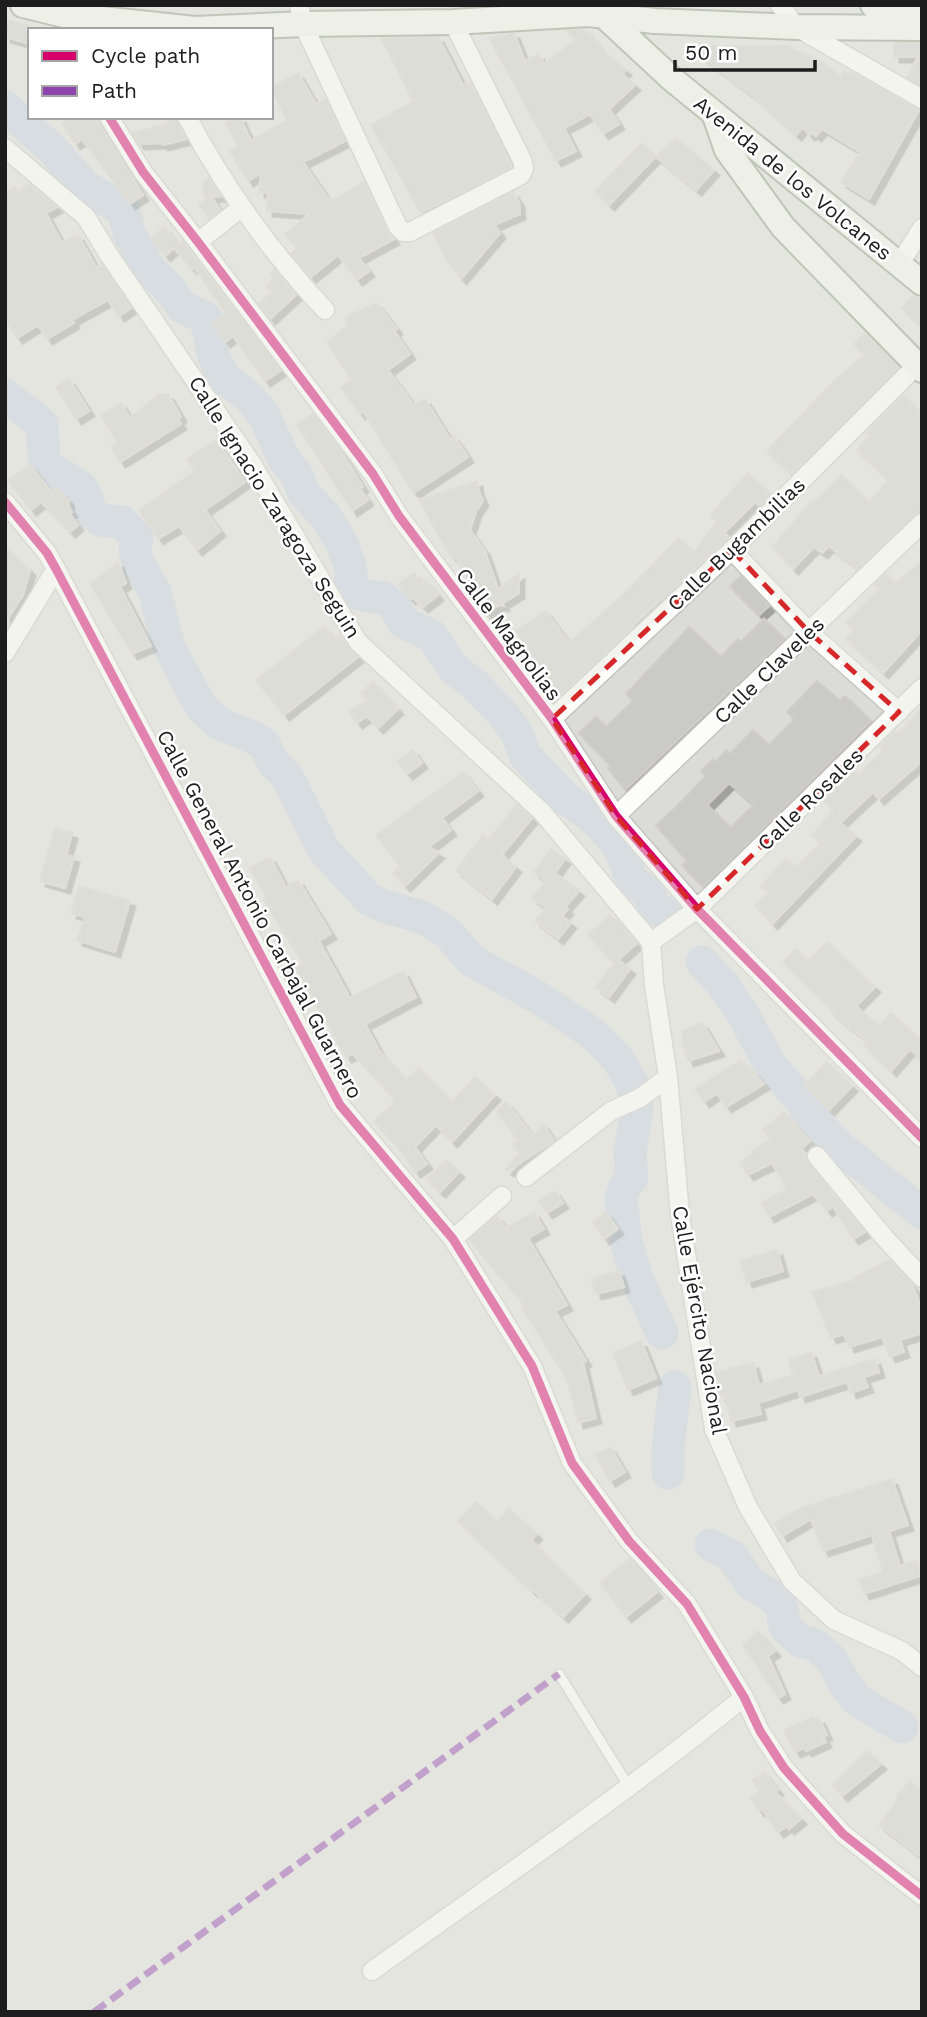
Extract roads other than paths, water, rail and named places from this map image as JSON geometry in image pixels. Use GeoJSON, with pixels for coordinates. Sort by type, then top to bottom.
{"type":"FeatureCollection","features":[{"type":"Feature","properties":{"kind":"street"},"geometry":{"type":"LineString","coordinates":[[23,5],[66,23],[174,28]]}},
{"type":"Feature","properties":{"kind":"street"},"geometry":{"type":"LineString","coordinates":[[780,5],[796,27],[922,99]]}},
{"type":"Feature","properties":{"kind":"street"},"geometry":{"type":"LineString","coordinates":[[873,5],[922,7]]}},
{"type":"Feature","properties":{"kind":"street"},"geometry":{"type":"LineString","coordinates":[[203,28],[301,15],[453,22],[598,10],[655,21],[922,29]]}},
{"type":"Feature","properties":{"kind":"street","name":"Avenida de los Volcanes"},"geometry":{"type":"LineString","coordinates":[[598,10],[714,113],[922,283]]}},
{"type":"Feature","properties":{"kind":"street"},"geometry":{"type":"LineString","coordinates":[[301,15],[398,227],[403,232],[410,232],[521,175],[524,168],[453,22]]}},
{"type":"Feature","properties":{"kind":"street"},"geometry":{"type":"LineString","coordinates":[[714,113],[727,150],[783,227],[919,368]]}},
{"type":"Feature","properties":{"kind":"street","name":"Calle Magnolias"},"geometry":{"type":"LineString","coordinates":[[110,119],[143,172],[373,474],[399,516],[552,719],[615,816],[697,909],[922,1138]]}},
{"type":"Feature","properties":{"kind":"street"},"geometry":{"type":"LineString","coordinates":[[188,119],[242,207],[296,278],[325,310]]}},
{"type":"Feature","properties":{"kind":"street","name":"Calle Ignacio Zaragoza Seguin"},"geometry":{"type":"LineString","coordinates":[[5,148],[86,217],[251,464],[358,642],[542,812],[651,942]]}},
{"type":"Feature","properties":{"kind":"street"},"geometry":{"type":"LineString","coordinates":[[198,242],[242,207]]}},
{"type":"Feature","properties":{"kind":"street"},"geometry":{"type":"LineString","coordinates":[[899,265],[922,228]]}},
{"type":"Feature","properties":{"kind":"street","name":"Calle Bugambilias"},"geometry":{"type":"LineString","coordinates":[[552,719],[732,550],[919,368]]}},
{"type":"Feature","properties":{"kind":"street","name":"Calle General Antonio Carbajal Guarnero"},"geometry":{"type":"LineString","coordinates":[[5,502],[47,553],[56,569],[340,1105],[453,1239],[531,1366],[572,1463],[629,1541],[687,1604],[784,1768],[843,1834],[922,1896]]}},
{"type":"Feature","properties":{"kind":"street","name":"Calle Claveles"},"geometry":{"type":"LineString","coordinates":[[615,816],[922,523]]}},
{"type":"Feature","properties":{"kind":"street"},"geometry":{"type":"LineString","coordinates":[[732,550],[809,632],[899,712]]}},
{"type":"Feature","properties":{"kind":"street"},"geometry":{"type":"LineString","coordinates":[[5,653],[56,569]]}},
{"type":"Feature","properties":{"kind":"street","name":"Calle Rosales"},"geometry":{"type":"LineString","coordinates":[[697,909],[922,688]]}},
{"type":"Feature","properties":{"kind":"street"},"geometry":{"type":"LineString","coordinates":[[651,942],[697,909]]}},
{"type":"Feature","properties":{"kind":"street","name":"Calle Ejército Nacional"},"geometry":{"type":"LineString","coordinates":[[651,942],[654,985],[668,1077],[680,1215],[714,1429],[748,1507],[792,1581],[834,1620],[902,1651],[922,1667]]}},
{"type":"Feature","properties":{"kind":"street"},"geometry":{"type":"LineString","coordinates":[[526,1177],[611,1111],[640,1097],[668,1077]]}},
{"type":"Feature","properties":{"kind":"street"},"geometry":{"type":"LineString","coordinates":[[817,1156],[922,1278]]}},
{"type":"Feature","properties":{"kind":"street"},"geometry":{"type":"LineString","coordinates":[[453,1239],[502,1196]]}},
{"type":"Feature","properties":{"kind":"street"},"geometry":{"type":"LineString","coordinates":[[372,1970],[629,1787],[744,1697]]}},
{"type":"Feature","properties":{"kind":"lane"},"geometry":{"type":"LineString","coordinates":[[559,1674],[629,1787]]}},
{"type":"Feature","properties":{"kind":"waterway"},"geometry":{"type":"LineString","coordinates":[[5,107],[52,149],[85,186],[124,211],[129,233],[149,268],[182,307],[206,318],[214,357],[224,378],[250,398],[264,416],[285,461],[297,475],[303,492],[325,516],[343,545],[351,570],[351,583],[358,594],[384,598],[395,606],[403,622],[432,636],[454,669],[474,684],[502,713],[517,733],[525,755],[565,798],[605,830],[620,849],[632,880],[648,893],[655,907],[667,914]]}},
{"type":"Feature","properties":{"kind":"waterway"},"geometry":{"type":"LineString","coordinates":[[5,395],[42,424],[44,459],[49,467],[81,487],[87,497],[89,510],[100,520],[122,522],[137,538],[135,551],[138,563],[155,592],[168,645],[201,707],[219,724],[263,743],[274,763],[288,778],[324,850],[369,899],[386,907],[422,917],[448,933],[471,960],[539,998],[592,1033],[617,1058],[633,1085],[637,1108],[630,1153],[632,1178],[624,1188],[621,1199],[626,1241],[637,1279],[662,1333]]}},
{"type":"Feature","properties":{"kind":"waterway"},"geometry":{"type":"LineString","coordinates":[[702,962],[724,986],[744,1016],[770,1065],[816,1122],[840,1147],[922,1213]]}},
{"type":"Feature","properties":{"kind":"waterway"},"geometry":{"type":"LineString","coordinates":[[668,1473],[668,1447],[675,1387]]}},
{"type":"Feature","properties":{"kind":"waterway"},"geometry":{"type":"LineString","coordinates":[[711,1545],[732,1556],[750,1583],[770,1595],[781,1606],[785,1627],[800,1641],[815,1645],[832,1660],[857,1700],[902,1727]]}}]}
